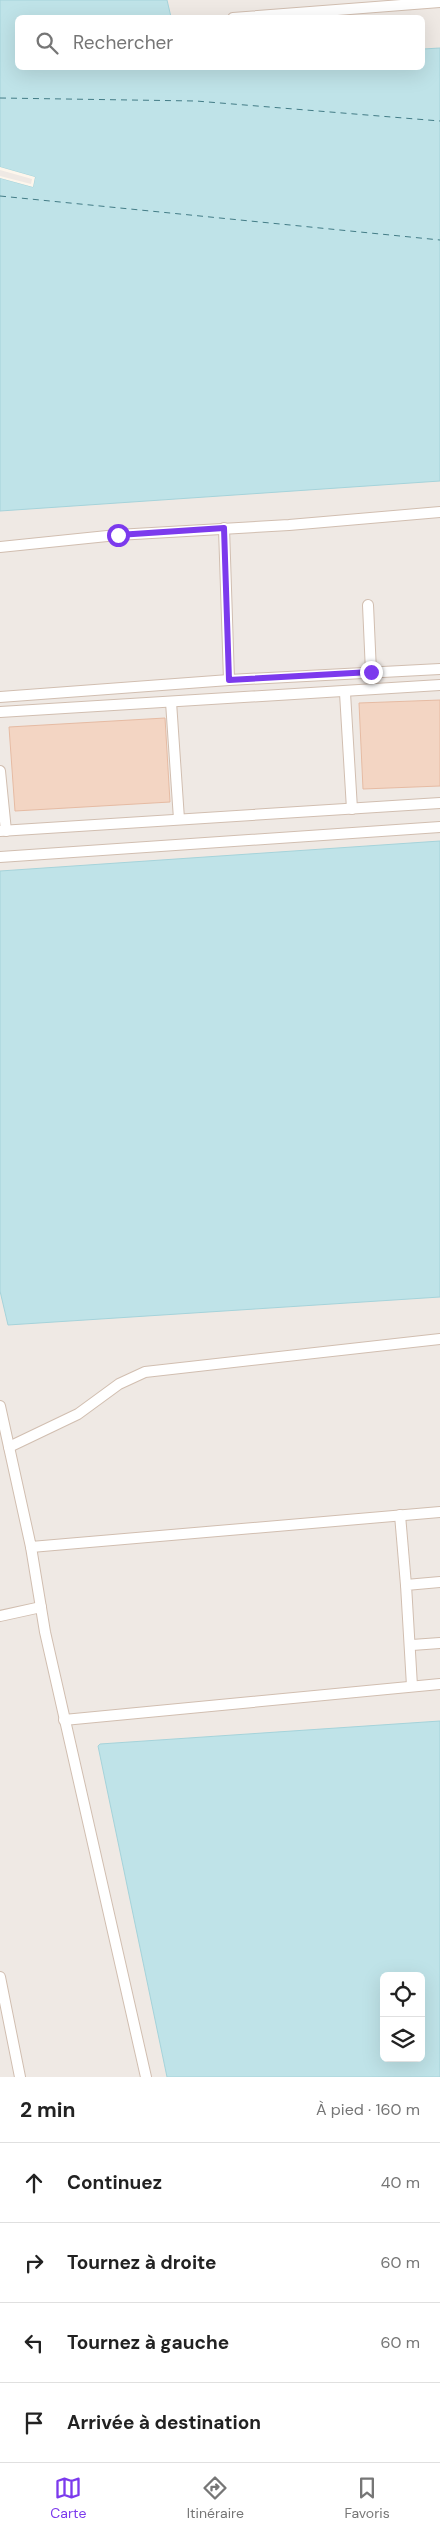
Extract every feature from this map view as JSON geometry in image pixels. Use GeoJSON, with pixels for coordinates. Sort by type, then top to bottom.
{"type":"FeatureCollection","features":[{"type":"Feature","properties":{"kind":"lane"},"geometry":{"type":"LineString","coordinates":[[261,15],[365,4],[440,2]]}},
{"type":"Feature","properties":{"kind":"lane"},"geometry":{"type":"LineString","coordinates":[[0,547],[118,535],[440,512]]}},
{"type":"Feature","properties":{"kind":"lane"},"geometry":{"type":"LineString","coordinates":[[224,528],[229,680]]}},
{"type":"Feature","properties":{"kind":"lane"},"geometry":{"type":"LineString","coordinates":[[368,605],[371,672]]}},
{"type":"Feature","properties":{"kind":"lane"},"geometry":{"type":"LineString","coordinates":[[0,696],[229,680],[440,669]]}},
{"type":"Feature","properties":{"kind":"lane"},"geometry":{"type":"LineString","coordinates":[[0,712],[345,693],[440,685]]}},
{"type":"Feature","properties":{"kind":"lane"},"geometry":{"type":"LineString","coordinates":[[345,693],[352,809]]}},
{"type":"Feature","properties":{"kind":"lane"},"geometry":{"type":"LineString","coordinates":[[171,702],[179,819]]}},
{"type":"Feature","properties":{"kind":"lane"},"geometry":{"type":"LineString","coordinates":[[0,771],[3,831],[440,803]]}},
{"type":"Feature","properties":{"kind":"lane"},"geometry":{"type":"LineString","coordinates":[[0,857],[440,827]]}},
{"type":"Feature","properties":{"kind":"lane"},"geometry":{"type":"LineString","coordinates":[[9,1447],[78,1414],[119,1384],[145,1372],[440,1338]]}},
{"type":"Feature","properties":{"kind":"lane"},"geometry":{"type":"LineString","coordinates":[[0,1406],[31,1547],[64,1720],[146,2077]]}},
{"type":"Feature","properties":{"kind":"lane"},"geometry":{"type":"LineString","coordinates":[[31,1547],[440,1512]]}},
{"type":"Feature","properties":{"kind":"lane"},"geometry":{"type":"LineString","coordinates":[[400,1515],[412,1645],[412,1686]]}},
{"type":"Feature","properties":{"kind":"lane"},"geometry":{"type":"LineString","coordinates":[[406,1585],[440,1582]]}},
{"type":"Feature","properties":{"kind":"lane"},"geometry":{"type":"LineString","coordinates":[[0,1616],[41,1607]]}},
{"type":"Feature","properties":{"kind":"lane"},"geometry":{"type":"LineString","coordinates":[[412,1645],[440,1643]]}},
{"type":"Feature","properties":{"kind":"lane"},"geometry":{"type":"LineString","coordinates":[[64,1720],[440,1684]]}},
{"type":"Feature","properties":{"kind":"lane"},"geometry":{"type":"LineString","coordinates":[[0,1977],[20,2077]]}},
{"type":"Feature","properties":{"kind":"shaded area"},"geometry":{"type":"Polygon","coordinates":[[[0,0],[440,0],[440,2077],[0,2077],[0,0]]]}},
{"type":"Feature","properties":{"kind":"water"},"geometry":{"type":"Polygon","coordinates":[[[0,0],[167,0],[171,15],[15,15],[15,70],[425,70],[425,49],[440,48],[440,481],[0,511],[0,178],[33,187],[35,177],[0,167],[0,0]]]}},
{"type":"Feature","properties":{"kind":"water"},"geometry":{"type":"Polygon","coordinates":[[[440,841],[440,1297],[8,1325],[0,1291],[0,871],[440,841]]]}},
{"type":"Feature","properties":{"kind":"water"},"geometry":{"type":"Polygon","coordinates":[[[440,1721],[440,2077],[167,2077],[98,1746],[100,1744],[440,1721]]]}},
{"type":"Feature","properties":{"kind":"pier"},"geometry":{"type":"Polygon","coordinates":[[[0,167],[35,177],[33,187],[0,178],[0,176],[31,184],[32,179],[0,170],[0,167]]]}},
{"type":"Feature","properties":{"kind":"building"},"geometry":{"type":"Polygon","coordinates":[[[440,700],[440,786],[363,789],[359,703],[440,700]]]}},
{"type":"Feature","properties":{"kind":"building"},"geometry":{"type":"Polygon","coordinates":[[[165,718],[170,802],[15,811],[9,727],[165,718]]]}},
{"type":"Feature","properties":{"kind":"ferry route"},"geometry":{"type":"LineString","coordinates":[[0,98],[196,101],[440,121]]}},
{"type":"Feature","properties":{"kind":"ferry route"},"geometry":{"type":"LineString","coordinates":[[0,196],[440,240]]}},
{"type":"Feature","properties":{"kind":"route"},"geometry":{"type":"LineString","coordinates":[[118,535],[224,528],[229,680],[371,672]]}}]}
